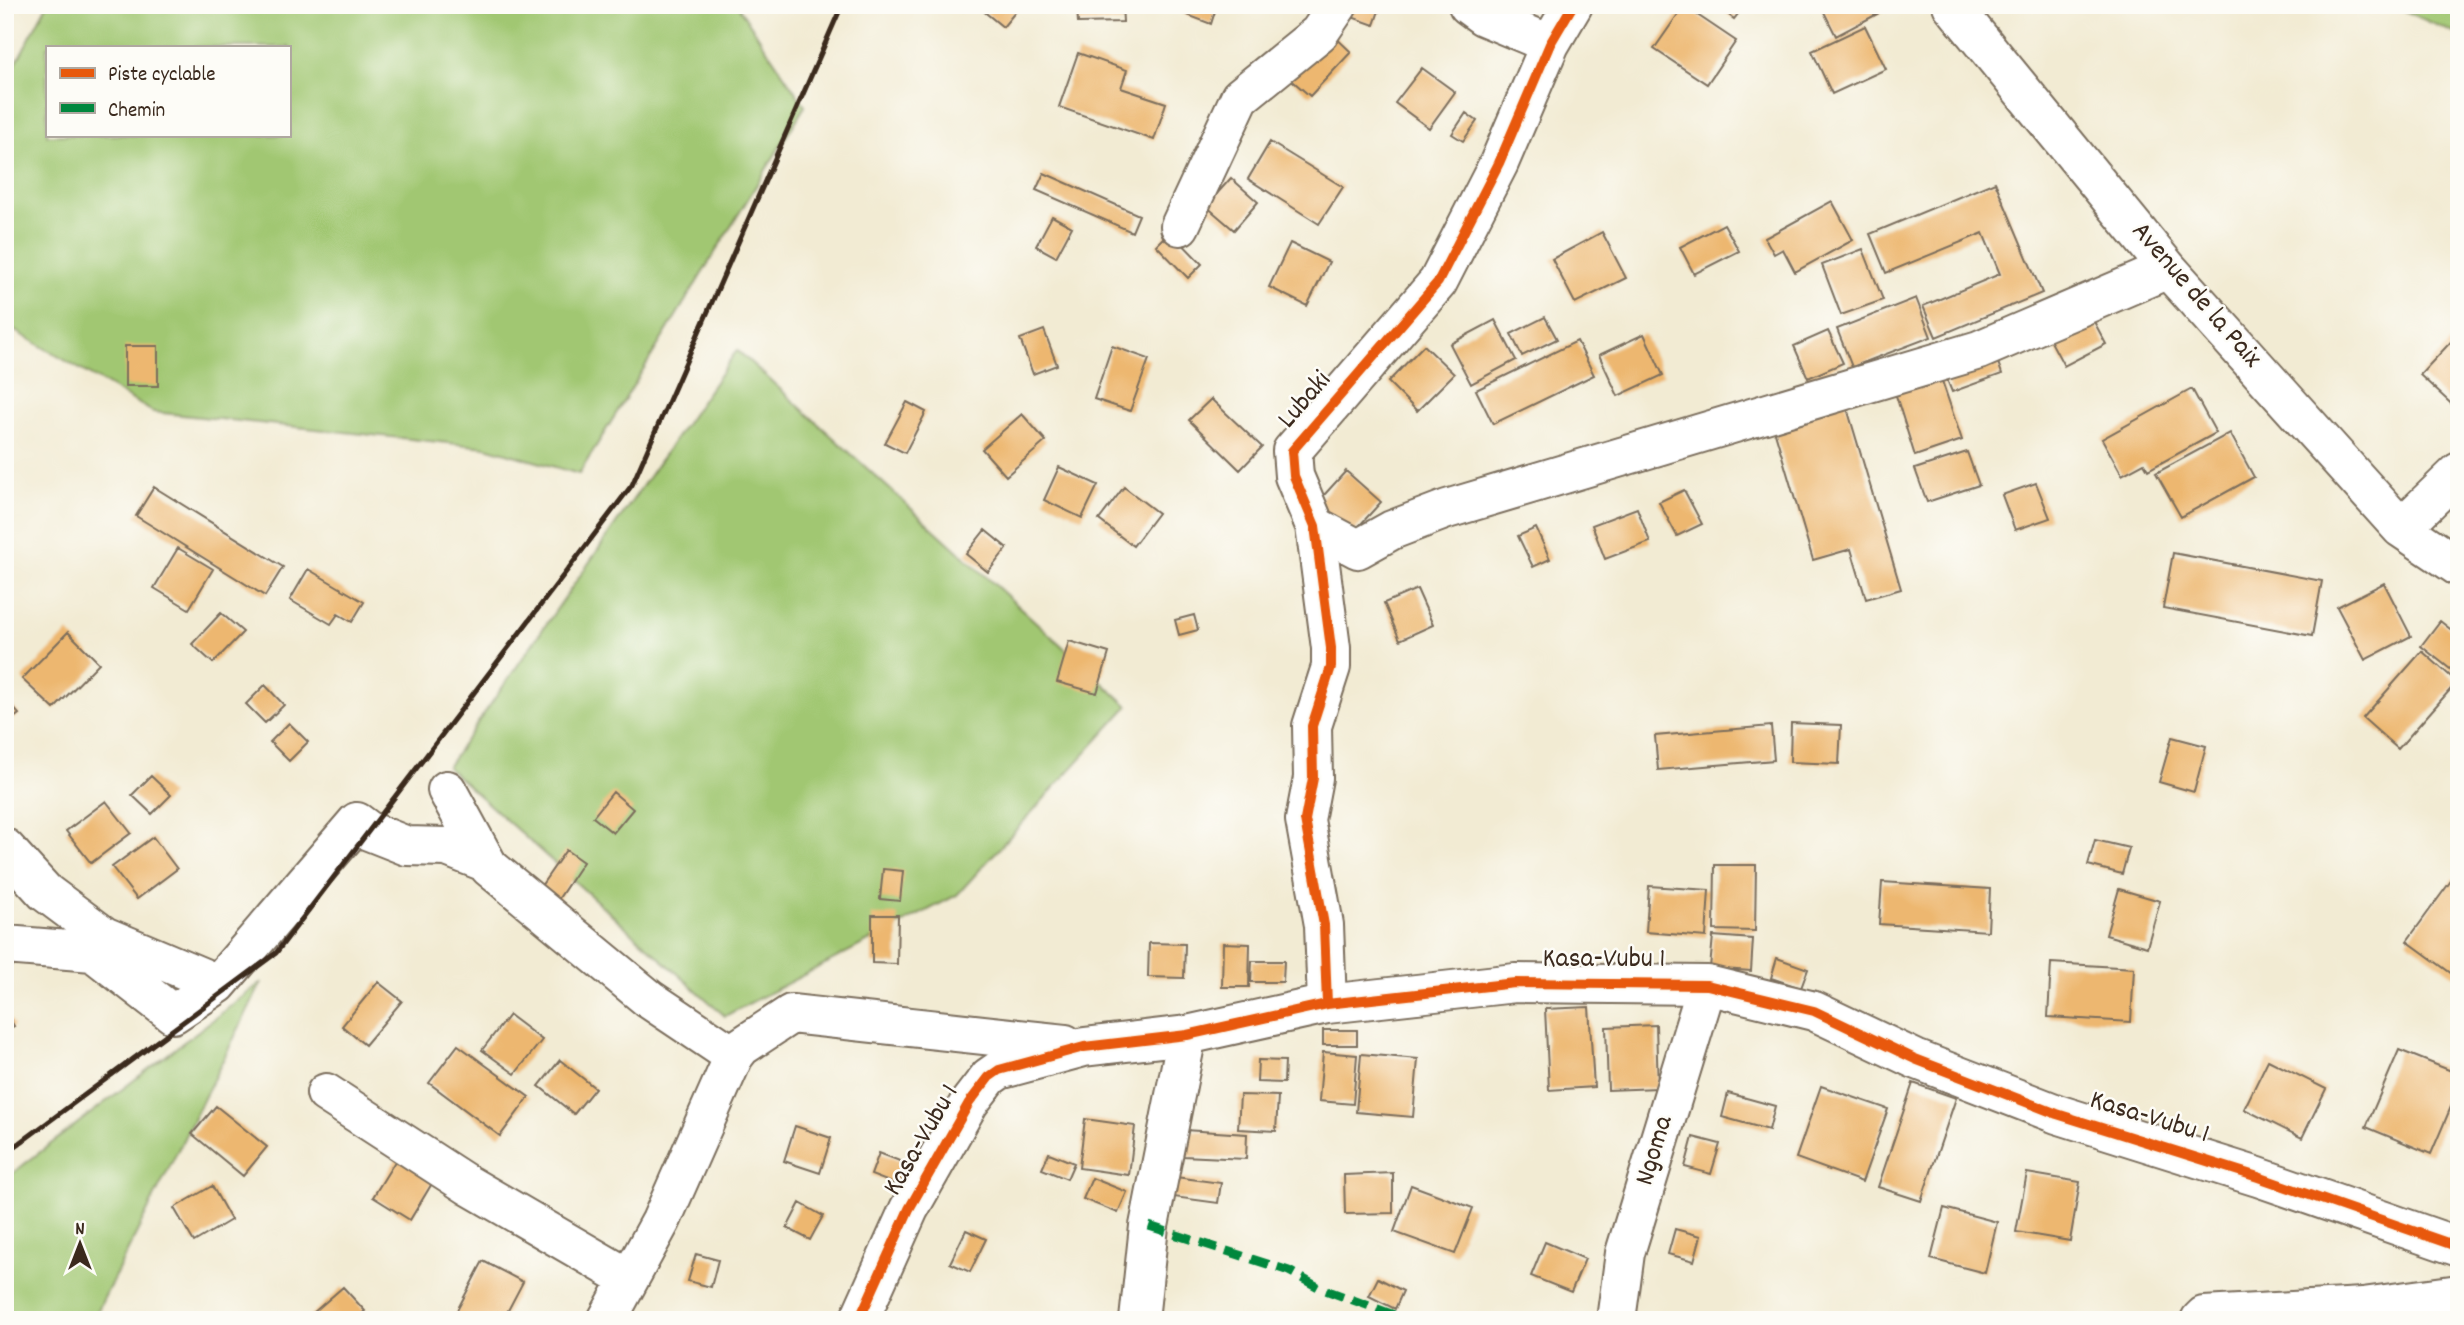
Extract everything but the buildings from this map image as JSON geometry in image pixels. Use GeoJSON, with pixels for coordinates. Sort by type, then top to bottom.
{"type":"FeatureCollection","features":[{"type":"Feature","properties":{"kind":"street"},"geometry":{"type":"LineString","coordinates":[[1180,226],[1240,97],[1319,33],[1338,5]]}},
{"type":"Feature","properties":{"kind":"street"},"geometry":{"type":"LineString","coordinates":[[1468,5],[1483,16],[1550,44]]}},
{"type":"Feature","properties":{"kind":"street","name":"Lubaki"},"geometry":{"type":"LineString","coordinates":[[1327,1004],[1324,925],[1305,820],[1314,778],[1312,726],[1331,667],[1331,648],[1315,526],[1294,477],[1292,451],[1438,282],[1499,163],[1550,44],[1573,5]]}},
{"type":"Feature","properties":{"kind":"street","name":"Avenue de la Paix"},"geometry":{"type":"LineString","coordinates":[[1952,5],[2168,269],[2401,528],[2459,567]]}},
{"type":"Feature","properties":{"kind":"street"},"geometry":{"type":"LineString","coordinates":[[1315,526],[1359,549],[1392,530],[1447,509],[1979,350],[2168,269]]}},
{"type":"Feature","properties":{"kind":"street"},"geometry":{"type":"LineString","coordinates":[[2401,528],[2459,472]]}},
{"type":"Feature","properties":{"kind":"street"},"geometry":{"type":"LineString","coordinates":[[447,790],[485,862]]}},
{"type":"Feature","properties":{"kind":"street"},"geometry":{"type":"LineString","coordinates":[[5,945],[93,952],[173,1014],[218,984],[357,822],[369,831],[407,846],[447,847],[485,862],[649,999],[734,1056]]}},
{"type":"Feature","properties":{"kind":"street"},"geometry":{"type":"LineString","coordinates":[[5,848],[45,892],[104,936],[218,984]]}},
{"type":"Feature","properties":{"kind":"street","name":"Kasa-Vubu 1"},"geometry":{"type":"LineString","coordinates":[[859,1320],[909,1209],[978,1090],[999,1070],[1084,1047],[1187,1035],[1327,1004],[1515,984],[1707,985],[1814,1011],[1916,1059],[2057,1114],[2258,1177],[2459,1247]]}},
{"type":"Feature","properties":{"kind":"street","name":"Ngoma"},"geometry":{"type":"LineString","coordinates":[[1616,1320],[1625,1253],[1707,985]]}},
{"type":"Feature","properties":{"kind":"street"},"geometry":{"type":"LineString","coordinates":[[607,1320],[628,1278],[662,1222],[734,1056],[741,1047],[791,1014],[1084,1047]]}},
{"type":"Feature","properties":{"kind":"street"},"geometry":{"type":"LineString","coordinates":[[1139,1320],[1149,1226],[1187,1035]]}},
{"type":"Feature","properties":{"kind":"street"},"geometry":{"type":"LineString","coordinates":[[326,1093],[468,1185],[628,1278]]}},
{"type":"Feature","properties":{"kind":"street"},"geometry":{"type":"LineString","coordinates":[[2200,1320],[2218,1315],[2364,1307],[2459,1294]]}},
{"type":"Feature","properties":{"kind":"green space"},"geometry":{"type":"Polygon","coordinates":[[[47,5],[737,5],[805,106],[579,474],[486,447],[153,412],[5,325],[5,84],[47,5]]]}},
{"type":"Feature","properties":{"kind":"green space"},"geometry":{"type":"Polygon","coordinates":[[[2391,5],[2459,5],[2459,35],[2391,5]]]}},
{"type":"Feature","properties":{"kind":"green space"},"geometry":{"type":"Polygon","coordinates":[[[737,350],[1128,706],[957,895],[725,1016],[447,767],[737,350]]]}},
{"type":"Feature","properties":{"kind":"green space"},"geometry":{"type":"Polygon","coordinates":[[[262,982],[93,1320],[5,1320],[5,1179],[262,982]]]}},
{"type":"Feature","properties":{"kind":"railway"},"geometry":{"type":"LineString","coordinates":[[5,1154],[276,953],[632,485],[842,5]]}},
{"type":"Feature","properties":{"kind":"marked path"},"geometry":{"type":"LineString","coordinates":[[1149,1226],[1289,1271],[1320,1288],[1408,1320]]}},
{"type":"Feature","properties":{"kind":"cycle path"},"geometry":{"type":"LineString","coordinates":[[1327,1004],[1324,925],[1305,820],[1313,778],[1312,726],[1331,667],[1331,648],[1315,526],[1294,476],[1292,451],[1438,282],[1499,163],[1550,44],[1573,5]]}},
{"type":"Feature","properties":{"kind":"cycle path"},"geometry":{"type":"LineString","coordinates":[[859,1320],[909,1209],[969,1103],[989,1077],[999,1070],[1084,1047],[1187,1035],[1327,1004],[1515,983],[1707,985],[1814,1011],[1915,1059],[2057,1114],[2258,1177],[2459,1247]]}}]}
